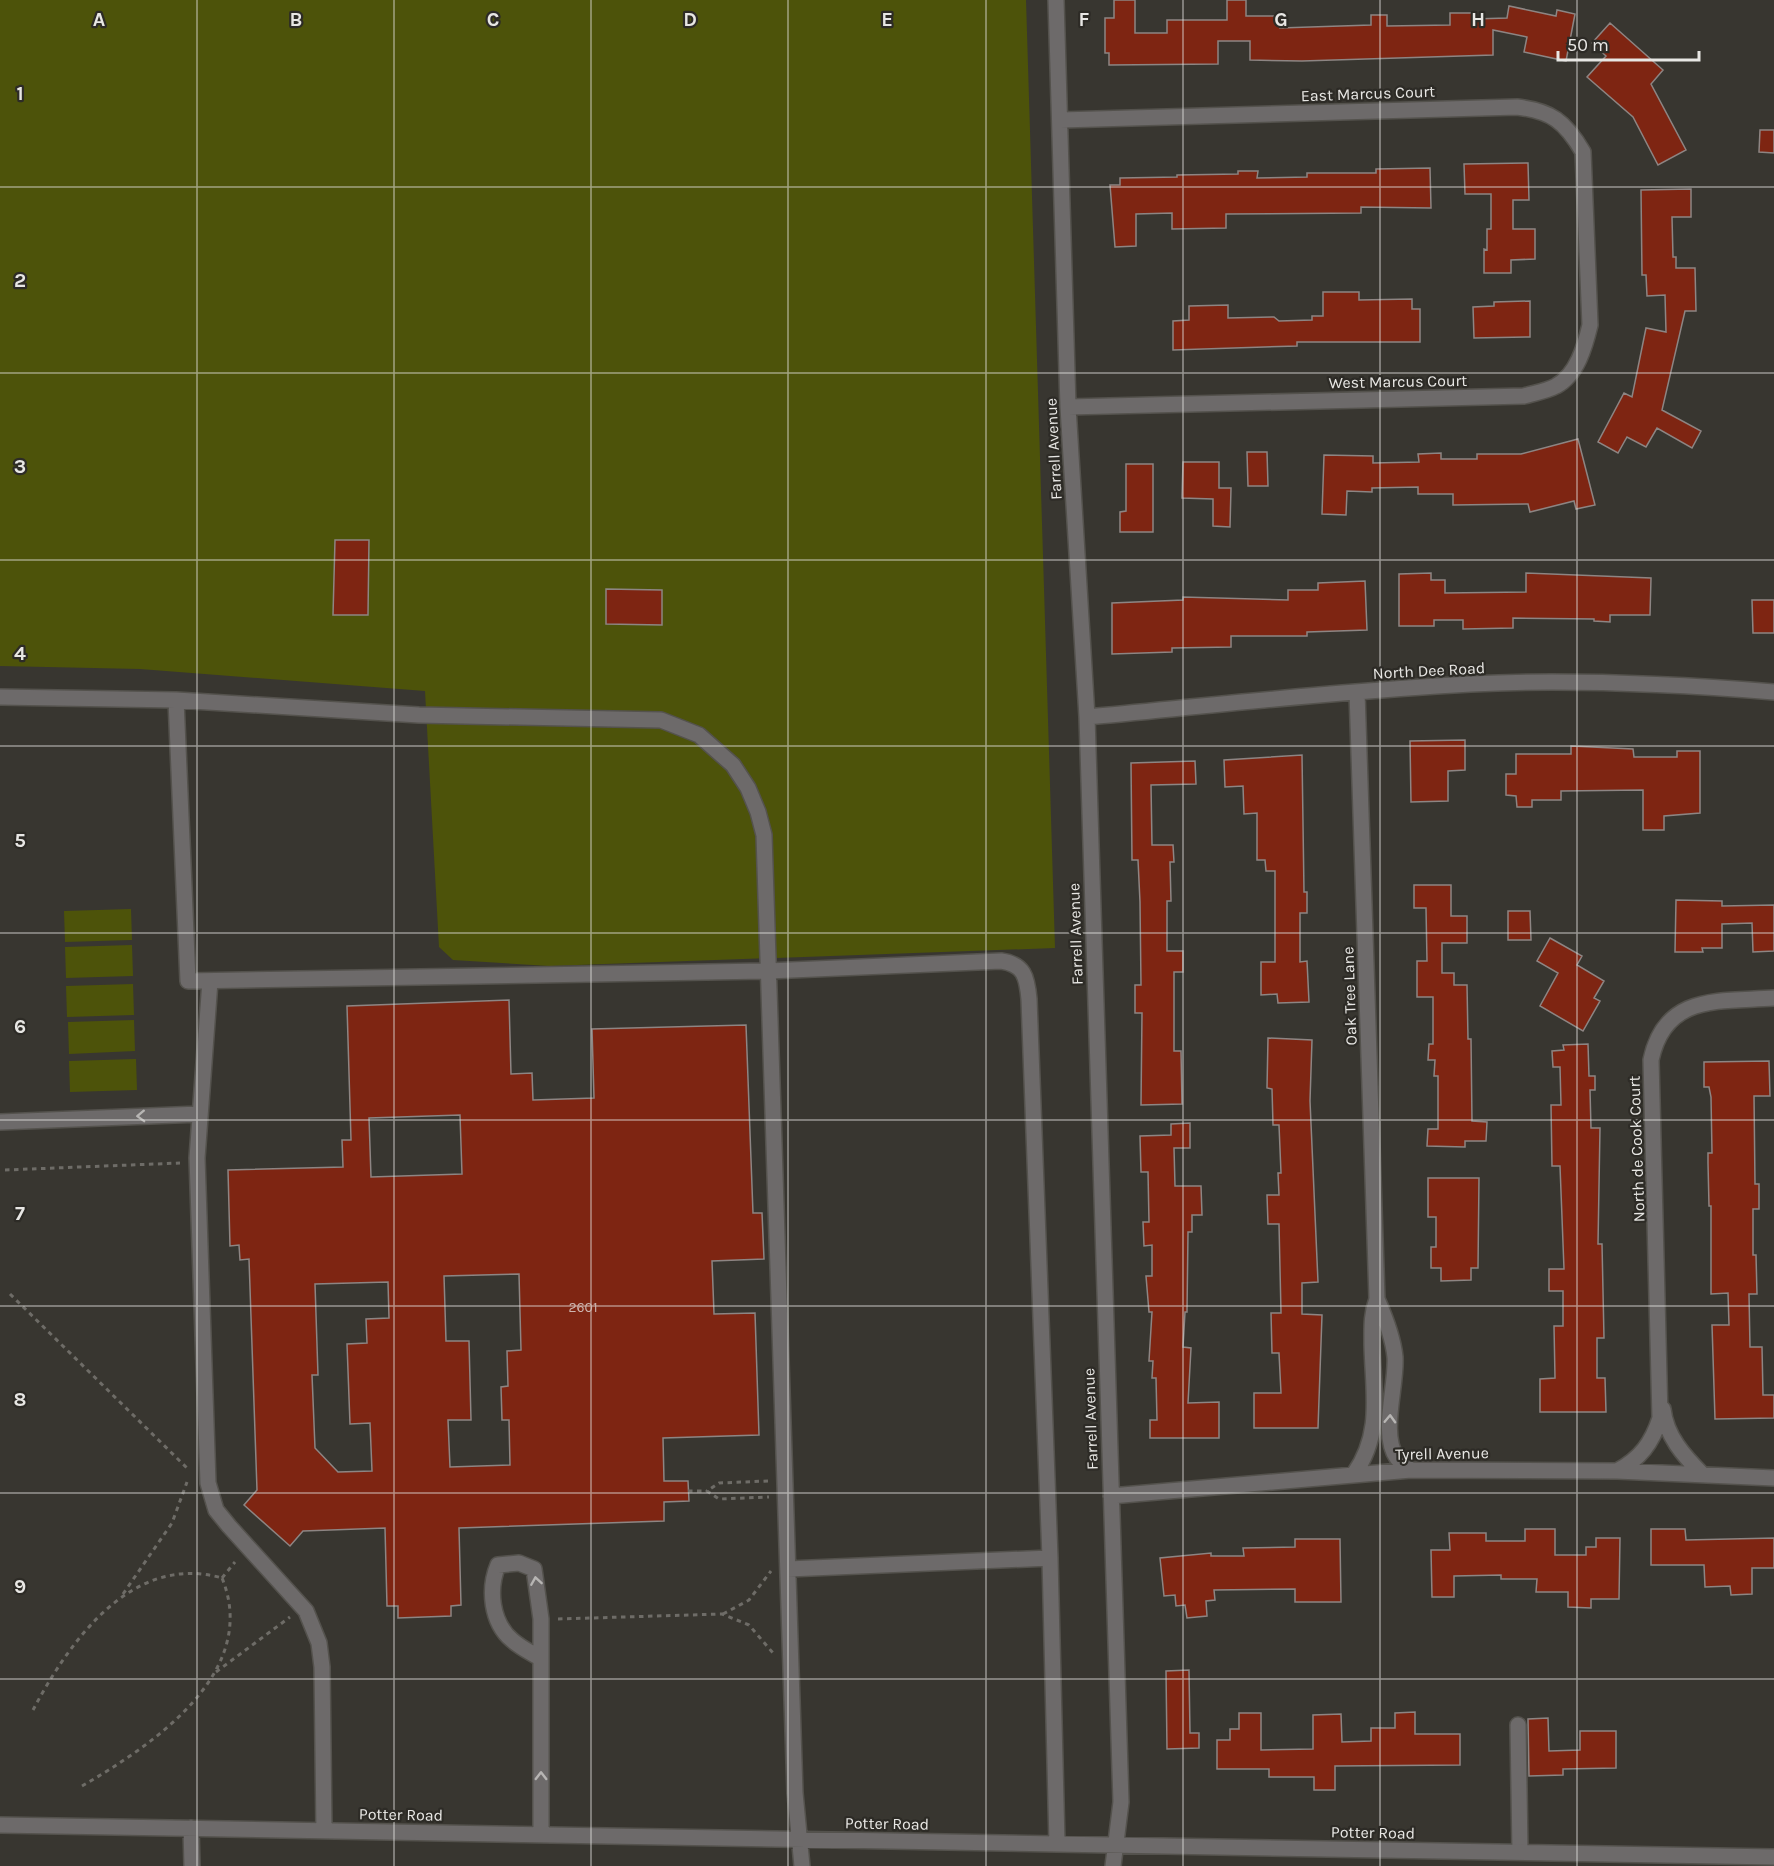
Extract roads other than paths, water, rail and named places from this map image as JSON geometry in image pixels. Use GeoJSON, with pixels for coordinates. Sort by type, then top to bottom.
{"type":"FeatureCollection","features":[{"type":"Feature","properties":{"kind":"street","name":"Farrell Avenue"},"geometry":{"type":"LineString","coordinates":[[1056,0],[1068,407],[1087,717],[1121,1802],[1113,1866]]}},
{"type":"Feature","properties":{"kind":"street","name":"East Marcus Court"},"geometry":{"type":"LineString","coordinates":[[1061,120],[1517,107],[1541,110],[1572,133],[1583,152],[1587,227]]}},
{"type":"Feature","properties":{"kind":"street","name":"West Marcus Court"},"geometry":{"type":"LineString","coordinates":[[1068,407],[1524,396],[1557,386],[1575,367],[1584,350],[1590,325],[1587,227]]}},
{"type":"Feature","properties":{"kind":"street","name":"North Dee Road"},"geometry":{"type":"LineString","coordinates":[[1087,717],[1358,692],[1473,684],[1617,684],[1774,692]]}},
{"type":"Feature","properties":{"kind":"street","name":"Oak Tree Lane"},"geometry":{"type":"LineString","coordinates":[[1354,1474],[1365,1458],[1374,1429],[1371,1320],[1377,1299],[1358,692]]}},
{"type":"Feature","properties":{"kind":"street"},"geometry":{"type":"LineString","coordinates":[[0,697],[176,700],[419,715],[661,720],[680,726],[709,742],[733,765],[748,788],[764,835],[780,1568],[802,1866]]}},
{"type":"Feature","properties":{"kind":"street"},"geometry":{"type":"LineString","coordinates":[[176,700],[188,981],[768,971],[1001,961],[1014,963],[1022,969],[1027,980],[1029,999],[1050,1558],[1057,1844]]}},
{"type":"Feature","properties":{"kind":"street"},"geometry":{"type":"LineString","coordinates":[[210,981],[197,1158],[210,1495],[216,1510],[229,1526],[306,1611],[319,1643],[322,1667],[324,1831]]}},
{"type":"Feature","properties":{"kind":"street","name":"North de Cook Court"},"geometry":{"type":"LineString","coordinates":[[1617,1471],[1633,1463],[1651,1442],[1660,1418],[1651,1060],[1654,1043],[1676,1013],[1696,1004],[1774,998]]}},
{"type":"Feature","properties":{"kind":"street"},"geometry":{"type":"LineString","coordinates":[[0,1122],[200,1114]]}},
{"type":"Feature","properties":{"kind":"street","name":"Oak Tree Lane"},"geometry":{"type":"LineString","coordinates":[[1377,1299],[1395,1354],[1390,1426],[1392,1447],[1397,1458],[1411,1470]]}},
{"type":"Feature","properties":{"kind":"street","name":"North de Cook Court"},"geometry":{"type":"LineString","coordinates":[[1661,1391],[1664,1416],[1669,1431],[1688,1460],[1702,1474]]}},
{"type":"Feature","properties":{"kind":"street","name":"Tyrell Avenue"},"geometry":{"type":"LineString","coordinates":[[1111,1496],[1411,1470],[1617,1471],[1774,1478]]}},
{"type":"Feature","properties":{"kind":"street"},"geometry":{"type":"LineString","coordinates":[[780,1568],[1050,1558]]}},
{"type":"Feature","properties":{"kind":"street"},"geometry":{"type":"LineString","coordinates":[[541,1659],[512,1640],[501,1628],[494,1610],[492,1580],[498,1565],[519,1563],[534,1569],[541,1619],[541,1659],[541,1835]]}},
{"type":"Feature","properties":{"kind":"street"},"geometry":{"type":"LineString","coordinates":[[1518,1725],[1520,1852]]}},
{"type":"Feature","properties":{"kind":"street","name":"Potter Road"},"geometry":{"type":"LineString","coordinates":[[0,1825],[1520,1852],[1677,1861],[1774,1857]]}},
{"type":"Feature","properties":{"kind":"street"},"geometry":{"type":"LineString","coordinates":[[191,1828],[192,1866]]}}]}
